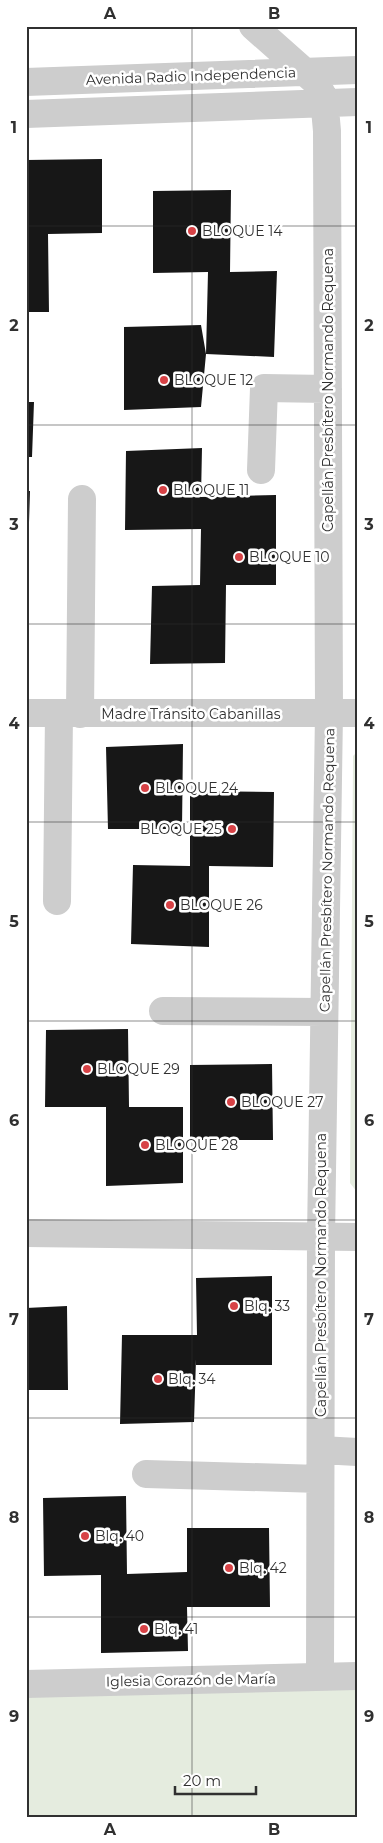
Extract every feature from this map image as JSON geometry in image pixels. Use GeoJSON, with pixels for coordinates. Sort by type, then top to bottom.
{"type":"FeatureCollection","features":[{"type":"Feature","properties":{"kind":"street","name":"Capellán Presbítero Normando Requena"},"geometry":{"type":"LineString","coordinates":[[253,26],[315,81],[324,103],[327,131],[329,713],[321,1237],[320,1677]]}},
{"type":"Feature","properties":{"kind":"street","name":"Avenida Radio Independencia"},"geometry":{"type":"LineString","coordinates":[[26,82],[357,70]]}},
{"type":"Feature","properties":{"kind":"street"},"geometry":{"type":"LineString","coordinates":[[26,114],[357,102]]}},
{"type":"Feature","properties":{"kind":"street"},"geometry":{"type":"LineString","coordinates":[[262,470],[264,388],[328,389]]}},
{"type":"Feature","properties":{"kind":"street"},"geometry":{"type":"LineString","coordinates":[[57,901],[82,499]]}},
{"type":"Feature","properties":{"kind":"street","name":"Madre Tránsito Cabanillas"},"geometry":{"type":"LineString","coordinates":[[26,713],[357,713]]}},
{"type":"Feature","properties":{"kind":"street"},"geometry":{"type":"LineString","coordinates":[[163,1011],[324,1012]]}},
{"type":"Feature","properties":{"kind":"street"},"geometry":{"type":"LineString","coordinates":[[26,1233],[357,1237]]}},
{"type":"Feature","properties":{"kind":"street"},"geometry":{"type":"LineString","coordinates":[[321,1450],[357,1452]]}},
{"type":"Feature","properties":{"kind":"street"},"geometry":{"type":"LineString","coordinates":[[146,1474],[320,1479]]}},
{"type":"Feature","properties":{"kind":"street","name":"Iglesia Corazón de María"},"geometry":{"type":"LineString","coordinates":[[26,1684],[357,1676]]}},
{"type":"Feature","properties":{"kind":"shaded area"},"geometry":{"type":"Polygon","coordinates":[[[357,752],[357,1192],[350,1183],[353,756],[357,752]]]}},
{"type":"Feature","properties":{"kind":"shaded area"},"geometry":{"type":"Polygon","coordinates":[[[357,1683],[357,1817],[26,1817],[26,1690],[357,1683]]]}},
{"type":"Feature","properties":{"kind":"building"},"geometry":{"type":"Polygon","coordinates":[[[102,159],[102,233],[48,234],[49,312],[26,312],[26,160],[102,159]]]}},
{"type":"Feature","properties":{"kind":"building"},"geometry":{"type":"Polygon","coordinates":[[[231,190],[230,272],[277,271],[274,357],[206,354],[208,272],[153,273],[153,191],[231,190]]]}},
{"type":"Feature","properties":{"kind":"building","name":"BLOQUE 12"},"geometry":{"type":"Polygon","coordinates":[[[201,325],[206,354],[201,407],[124,410],[124,327],[201,325]]]}},
{"type":"Feature","properties":{"kind":"building"},"geometry":{"type":"Polygon","coordinates":[[[26,402],[34,402],[32,457],[26,457],[26,402]]]}},
{"type":"Feature","properties":{"kind":"building"},"geometry":{"type":"Polygon","coordinates":[[[202,448],[201,497],[276,495],[276,585],[226,585],[225,663],[150,664],[152,586],[200,585],[201,529],[125,530],[126,451],[202,448]]]}},
{"type":"Feature","properties":{"kind":"building"},"geometry":{"type":"Polygon","coordinates":[[[26,491],[30,491],[28,554],[26,554],[26,491]]]}},
{"type":"Feature","properties":{"kind":"building","name":"BLOQUE 24"},"geometry":{"type":"Polygon","coordinates":[[[183,744],[182,829],[108,829],[106,747],[183,744]]]}},
{"type":"Feature","properties":{"kind":"building"},"geometry":{"type":"Polygon","coordinates":[[[190,791],[274,792],[273,867],[209,866],[209,947],[131,944],[133,865],[190,866],[190,791]]]}},
{"type":"Feature","properties":{"kind":"building"},"geometry":{"type":"Polygon","coordinates":[[[128,1029],[129,1107],[183,1107],[183,1183],[106,1186],[106,1107],[45,1107],[46,1030],[128,1029]]]}},
{"type":"Feature","properties":{"kind":"building","name":"BLOQUE 27"},"geometry":{"type":"Polygon","coordinates":[[[272,1064],[273,1140],[190,1140],[190,1065],[272,1064]]]}},
{"type":"Feature","properties":{"kind":"building"},"geometry":{"type":"Polygon","coordinates":[[[272,1276],[272,1365],[196,1365],[196,1359],[194,1422],[120,1424],[122,1335],[197,1335],[196,1278],[272,1276]]]}},
{"type":"Feature","properties":{"kind":"building"},"geometry":{"type":"Polygon","coordinates":[[[67,1306],[68,1390],[26,1390],[26,1308],[67,1306]]]}},
{"type":"Feature","properties":{"kind":"building"},"geometry":{"type":"Polygon","coordinates":[[[126,1496],[127,1574],[187,1572],[187,1528],[269,1528],[270,1607],[187,1607],[188,1651],[101,1653],[101,1575],[44,1576],[43,1498],[126,1496]]]}},
{"type":"Feature","properties":{"kind":"place","name":"BLOQUE 14"},"geometry":{"type":"Point","coordinates":[192,231]}},
{"type":"Feature","properties":{"kind":"place","name":"BLOQUE 12"},"geometry":{"type":"Point","coordinates":[164,380]}},
{"type":"Feature","properties":{"kind":"place","name":"BLOQUE 11"},"geometry":{"type":"Point","coordinates":[163,490]}},
{"type":"Feature","properties":{"kind":"place","name":"BLOQUE 10"},"geometry":{"type":"Point","coordinates":[239,557]}},
{"type":"Feature","properties":{"kind":"place","name":"BLOQUE 24"},"geometry":{"type":"Point","coordinates":[145,788]}},
{"type":"Feature","properties":{"kind":"place","name":"BLOQUE 25"},"geometry":{"type":"Point","coordinates":[232,829]}},
{"type":"Feature","properties":{"kind":"place","name":"BLOQUE 26"},"geometry":{"type":"Point","coordinates":[170,905]}},
{"type":"Feature","properties":{"kind":"place","name":"BLOQUE 29"},"geometry":{"type":"Point","coordinates":[87,1069]}},
{"type":"Feature","properties":{"kind":"place","name":"BLOQUE 27"},"geometry":{"type":"Point","coordinates":[231,1102]}},
{"type":"Feature","properties":{"kind":"place","name":"BLOQUE 28"},"geometry":{"type":"Point","coordinates":[145,1145]}},
{"type":"Feature","properties":{"kind":"place","name":"Blq. 33"},"geometry":{"type":"Point","coordinates":[234,1306]}},
{"type":"Feature","properties":{"kind":"place","name":"Blq. 34"},"geometry":{"type":"Point","coordinates":[158,1379]}},
{"type":"Feature","properties":{"kind":"place","name":"Blq. 40"},"geometry":{"type":"Point","coordinates":[85,1536]}},
{"type":"Feature","properties":{"kind":"place","name":"Blq. 42"},"geometry":{"type":"Point","coordinates":[229,1568]}},
{"type":"Feature","properties":{"kind":"place","name":"Blq. 41"},"geometry":{"type":"Point","coordinates":[144,1629]}}]}
